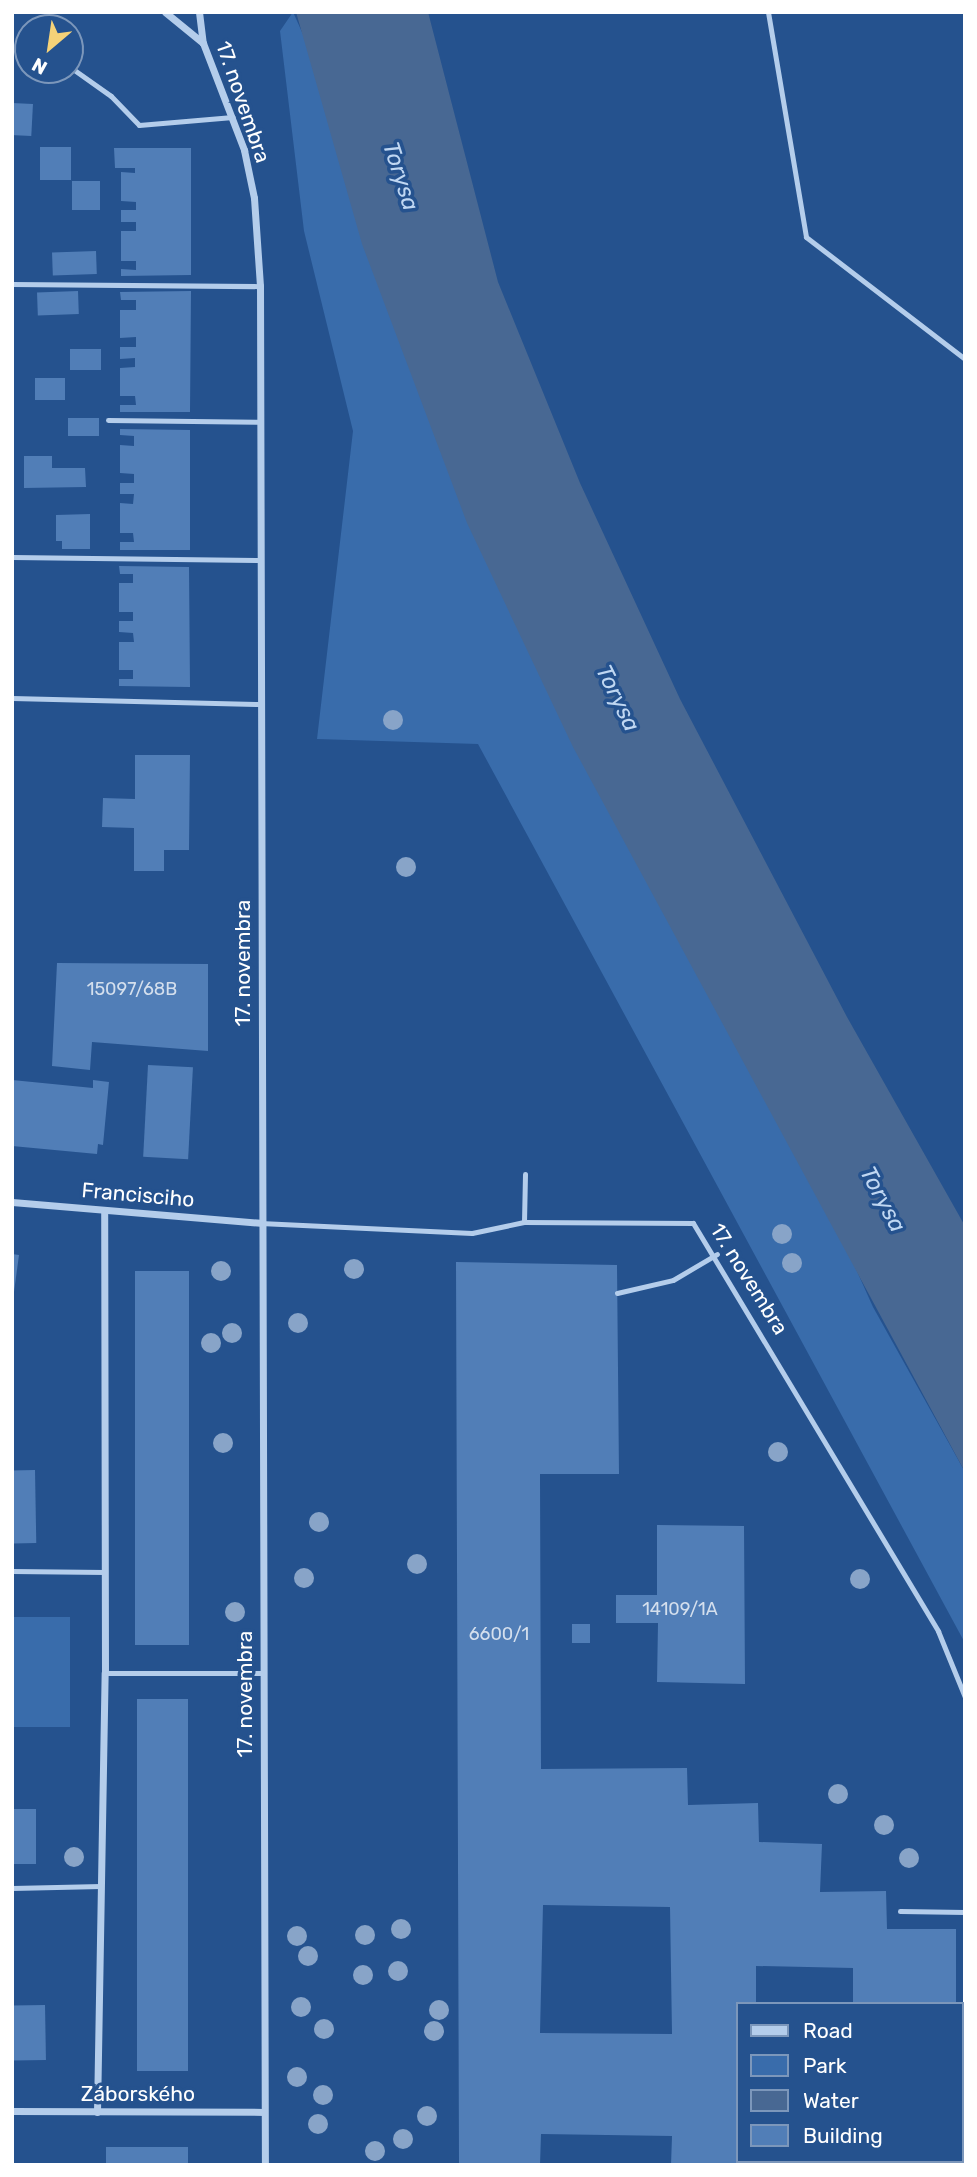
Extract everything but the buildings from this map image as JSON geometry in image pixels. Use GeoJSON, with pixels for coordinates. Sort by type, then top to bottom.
{"type":"FeatureCollection","features":[{"type":"Feature","properties":{"kind":"street"},"geometry":{"type":"LineString","coordinates":[[165,12],[203,43]]}},
{"type":"Feature","properties":{"kind":"street","name":"17. novembra"},"geometry":{"type":"LineString","coordinates":[[199,12],[203,43],[233,117],[254,198],[260,286],[260,1223],[265,2165]]}},
{"type":"Feature","properties":{"kind":"street","name":"Francisciho"},"geometry":{"type":"LineString","coordinates":[[12,1202],[260,1223]]}},
{"type":"Feature","properties":{"kind":"street"},"geometry":{"type":"LineString","coordinates":[[97,2112],[105,1673],[104,1210]]}},
{"type":"Feature","properties":{"kind":"street","name":"Záborského"},"geometry":{"type":"LineString","coordinates":[[12,2111],[264,2112]]}},
{"type":"Feature","properties":{"kind":"lane"},"geometry":{"type":"LineString","coordinates":[[768,12],[806,237],[965,359]]}},
{"type":"Feature","properties":{"kind":"lane"},"geometry":{"type":"LineString","coordinates":[[84,77],[111,96],[139,125],[233,117]]}},
{"type":"Feature","properties":{"kind":"lane"},"geometry":{"type":"LineString","coordinates":[[12,284],[260,286]]}},
{"type":"Feature","properties":{"kind":"lane"},"geometry":{"type":"LineString","coordinates":[[108,420],[261,422]]}},
{"type":"Feature","properties":{"kind":"lane"},"geometry":{"type":"LineString","coordinates":[[12,557],[261,560]]}},
{"type":"Feature","properties":{"kind":"lane"},"geometry":{"type":"LineString","coordinates":[[12,698],[260,704]]}},
{"type":"Feature","properties":{"kind":"lane"},"geometry":{"type":"LineString","coordinates":[[524,1222],[525,1174]]}},
{"type":"Feature","properties":{"kind":"lane","name":"17. novembra"},"geometry":{"type":"LineString","coordinates":[[260,1223],[472,1234],[524,1222],[693,1223],[717,1254],[938,1631],[965,1697]]}},
{"type":"Feature","properties":{"kind":"lane"},"geometry":{"type":"LineString","coordinates":[[617,1293],[673,1280],[717,1254]]}},
{"type":"Feature","properties":{"kind":"lane"},"geometry":{"type":"LineString","coordinates":[[12,1571],[105,1572]]}},
{"type":"Feature","properties":{"kind":"lane"},"geometry":{"type":"LineString","coordinates":[[105,1673],[262,1673]]}},
{"type":"Feature","properties":{"kind":"lane"},"geometry":{"type":"LineString","coordinates":[[12,1888],[101,1886]]}},
{"type":"Feature","properties":{"kind":"lane"},"geometry":{"type":"LineString","coordinates":[[900,1911],[965,1912]]}},
{"type":"Feature","properties":{"kind":"green space"},"geometry":{"type":"Polygon","coordinates":[[[293,12],[873,1307],[965,1472],[965,1643],[478,744],[317,739],[353,431],[304,231],[280,31],[293,12]]]}},
{"type":"Feature","properties":{"kind":"green space"},"geometry":{"type":"Polygon","coordinates":[[[12,1617],[70,1617],[70,1727],[12,1727],[12,1617]]]}},
{"type":"Feature","properties":{"kind":"water","name":"Torysa"},"geometry":{"type":"Polygon","coordinates":[[[296,12],[428,12],[498,282],[580,483],[680,699],[847,1017],[965,1226],[965,1472],[573,747],[467,523],[362,244],[296,12]]]}}]}
